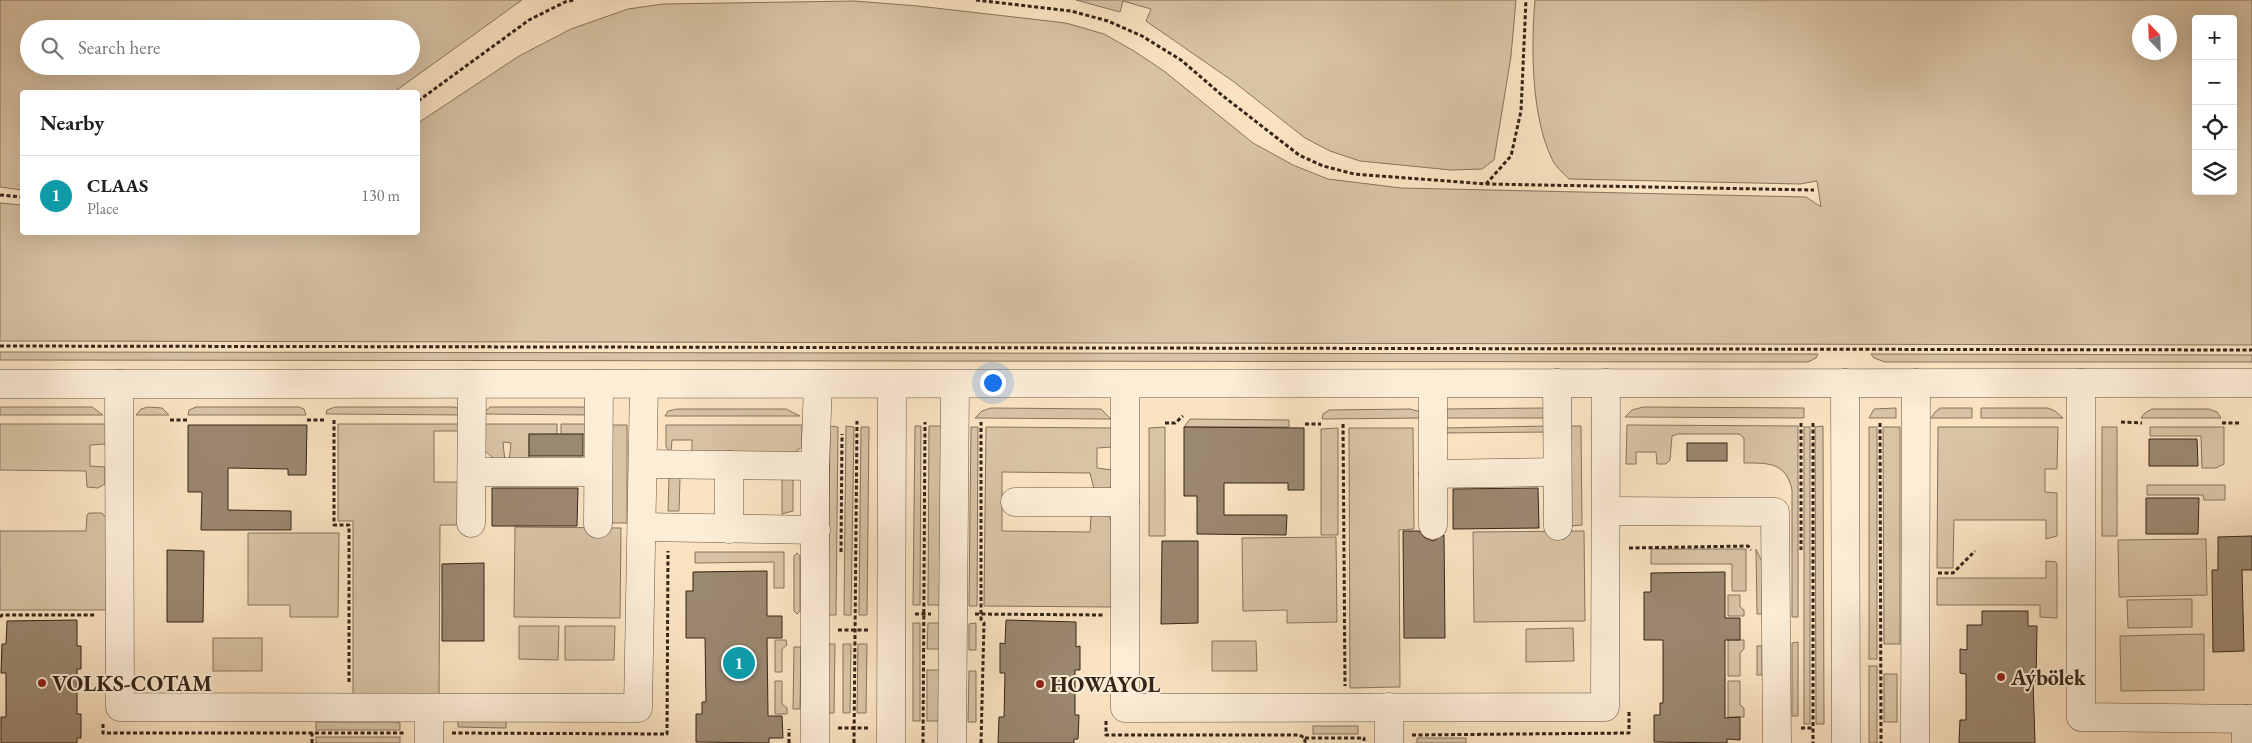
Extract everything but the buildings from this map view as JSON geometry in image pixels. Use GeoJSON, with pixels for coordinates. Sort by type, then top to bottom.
{"type":"FeatureCollection","features":[{"type":"Feature","properties":{"kind":"street"},"geometry":{"type":"LineString","coordinates":[[1557,383],[1558,526]]}},
{"type":"Feature","properties":{"kind":"street"},"geometry":{"type":"LineString","coordinates":[[1125,384],[1125,708],[1605,707],[1606,383]]}},
{"type":"Feature","properties":{"kind":"street"},"geometry":{"type":"LineString","coordinates":[[1845,383],[1846,743]]}},
{"type":"Feature","properties":{"kind":"street"},"geometry":{"type":"LineString","coordinates":[[1915,743],[1916,383]]}},
{"type":"Feature","properties":{"kind":"street"},"geometry":{"type":"LineString","coordinates":[[2081,383],[2080,717],[2248,727]]}},
{"type":"Feature","properties":{"kind":"street"},"geometry":{"type":"LineString","coordinates":[[0,384],[2252,383]]}},
{"type":"Feature","properties":{"kind":"street"},"geometry":{"type":"LineString","coordinates":[[119,384],[120,707],[638,708],[644,384]]}},
{"type":"Feature","properties":{"kind":"street"},"geometry":{"type":"LineString","coordinates":[[471,523],[472,384]]}},
{"type":"Feature","properties":{"kind":"street"},"geometry":{"type":"LineString","coordinates":[[598,524],[599,384]]}},
{"type":"Feature","properties":{"kind":"street"},"geometry":{"type":"LineString","coordinates":[[818,384],[815,466],[816,530],[824,736]]}},
{"type":"Feature","properties":{"kind":"street"},"geometry":{"type":"LineString","coordinates":[[891,743],[892,384]]}},
{"type":"Feature","properties":{"kind":"street"},"geometry":{"type":"LineString","coordinates":[[952,743],[955,384]]}},
{"type":"Feature","properties":{"kind":"street"},"geometry":{"type":"LineString","coordinates":[[1432,384],[1433,525]]}},
{"type":"Feature","properties":{"kind":"street"},"geometry":{"type":"LineString","coordinates":[[643,464],[815,466]]}},
{"type":"Feature","properties":{"kind":"street"},"geometry":{"type":"LineString","coordinates":[[729,465],[729,528]]}},
{"type":"Feature","properties":{"kind":"street"},"geometry":{"type":"LineString","coordinates":[[472,472],[598,472]]}},
{"type":"Feature","properties":{"kind":"street"},"geometry":{"type":"LineString","coordinates":[[1433,474],[1558,472]]}},
{"type":"Feature","properties":{"kind":"street"},"geometry":{"type":"LineString","coordinates":[[1015,502],[1125,502]]}},
{"type":"Feature","properties":{"kind":"street"},"geometry":{"type":"LineString","coordinates":[[1606,511],[1775,512],[1776,743]]}},
{"type":"Feature","properties":{"kind":"street"},"geometry":{"type":"LineString","coordinates":[[642,527],[816,530]]}},
{"type":"Feature","properties":{"kind":"street"},"geometry":{"type":"LineString","coordinates":[[1388,739],[1389,707]]}},
{"type":"Feature","properties":{"kind":"street"},"geometry":{"type":"LineString","coordinates":[[429,708],[437,738]]}},
{"type":"Feature","properties":{"kind":"path"},"geometry":{"type":"LineString","coordinates":[[420,100],[529,20],[565,2],[575,0]]}},
{"type":"Feature","properties":{"kind":"path"},"geometry":{"type":"LineString","coordinates":[[976,0],[1071,11],[1108,21],[1142,36],[1181,60],[1298,155],[1323,166],[1354,174],[1486,184],[1814,190]]}},
{"type":"Feature","properties":{"kind":"path"},"geometry":{"type":"LineString","coordinates":[[1486,184],[1511,156],[1521,111],[1526,0]]}},
{"type":"Feature","properties":{"kind":"path"},"geometry":{"type":"LineString","coordinates":[[0,195],[20,197]]}},
{"type":"Feature","properties":{"kind":"path"},"geometry":{"type":"LineString","coordinates":[[0,346],[2252,350]]}},
{"type":"Feature","properties":{"kind":"path"},"geometry":{"type":"LineString","coordinates":[[1165,423],[1175,423],[1183,416]]}},
{"type":"Feature","properties":{"kind":"path"},"geometry":{"type":"LineString","coordinates":[[170,420],[188,420]]}},
{"type":"Feature","properties":{"kind":"path"},"geometry":{"type":"LineString","coordinates":[[307,420],[324,420]]}},
{"type":"Feature","properties":{"kind":"path"},"geometry":{"type":"LineString","coordinates":[[334,420],[334,526],[349,525],[349,685]]}},
{"type":"Feature","properties":{"kind":"path"},"geometry":{"type":"LineString","coordinates":[[854,743],[858,421]]}},
{"type":"Feature","properties":{"kind":"path"},"geometry":{"type":"LineString","coordinates":[[923,743],[925,422]]}},
{"type":"Feature","properties":{"kind":"path"},"geometry":{"type":"LineString","coordinates":[[981,422],[981,618],[984,623],[981,743]]}},
{"type":"Feature","properties":{"kind":"path"},"geometry":{"type":"LineString","coordinates":[[2122,422],[2142,423]]}},
{"type":"Feature","properties":{"kind":"path"},"geometry":{"type":"LineString","coordinates":[[1813,423],[1813,743]]}},
{"type":"Feature","properties":{"kind":"path"},"geometry":{"type":"LineString","coordinates":[[1880,423],[1881,743]]}},
{"type":"Feature","properties":{"kind":"path"},"geometry":{"type":"LineString","coordinates":[[2222,423],[2240,423]]}},
{"type":"Feature","properties":{"kind":"path"},"geometry":{"type":"LineString","coordinates":[[1305,424],[1321,424]]}},
{"type":"Feature","properties":{"kind":"path"},"geometry":{"type":"LineString","coordinates":[[1343,424],[1345,692]]}},
{"type":"Feature","properties":{"kind":"path"},"geometry":{"type":"LineString","coordinates":[[1629,556],[1629,547],[1748,546],[1752,549],[1752,559]]}},
{"type":"Feature","properties":{"kind":"path"},"geometry":{"type":"LineString","coordinates":[[437,738],[668,734],[668,547]]}},
{"type":"Feature","properties":{"kind":"path"},"geometry":{"type":"LineString","coordinates":[[1933,573],[1953,573],[1975,551]]}},
{"type":"Feature","properties":{"kind":"path"},"geometry":{"type":"LineString","coordinates":[[0,617],[2,615],[120,615]]}},
{"type":"Feature","properties":{"kind":"path"},"geometry":{"type":"LineString","coordinates":[[834,630],[867,630]]}},
{"type":"Feature","properties":{"kind":"path"},"geometry":{"type":"LineString","coordinates":[[1305,738],[1388,739],[1629,733],[1629,704]]}},
{"type":"Feature","properties":{"kind":"path"},"geometry":{"type":"LineString","coordinates":[[789,728],[789,743]]}},
{"type":"Feature","properties":{"kind":"path"},"geometry":{"type":"LineString","coordinates":[[824,736],[854,728],[866,728]]}},
{"type":"Feature","properties":{"kind":"path"},"geometry":{"type":"LineString","coordinates":[[1801,728],[1813,728]]}},
{"type":"Feature","properties":{"kind":"path"},"geometry":{"type":"LineString","coordinates":[[312,733],[312,743]]}},
{"type":"Feature","properties":{"kind":"shaded area"},"geometry":{"type":"Polygon","coordinates":[[[0,0],[522,0],[420,73],[420,20],[20,20],[20,75],[418,75],[397,90],[20,90],[20,190],[0,187],[0,0]]]}},
{"type":"Feature","properties":{"kind":"shaded area"},"geometry":{"type":"Polygon","coordinates":[[[1076,0],[1516,0],[1511,56],[1494,160],[1482,169],[1451,170],[1360,161],[1330,151],[1305,138],[1234,82],[1146,21],[1151,9],[1123,1],[1120,12],[1076,0]]]}},
{"type":"Feature","properties":{"kind":"shaded area"},"geometry":{"type":"Polygon","coordinates":[[[1535,0],[2252,0],[2252,345],[0,341],[0,203],[20,205],[20,235],[420,235],[420,122],[519,56],[571,29],[628,9],[663,4],[854,1],[918,6],[1066,23],[1104,34],[1134,51],[1164,71],[1253,143],[1293,165],[1328,179],[1401,188],[1806,197],[1821,207],[1817,181],[1800,184],[1569,179],[1553,162],[1545,142],[1536,102],[1533,59],[1535,0]]]}},
{"type":"Feature","properties":{"kind":"shaded area"},"geometry":{"type":"Polygon","coordinates":[[[0,352],[1818,354],[1816,358],[1808,362],[0,360],[0,352]]]}},
{"type":"Feature","properties":{"kind":"shaded area"},"geometry":{"type":"Polygon","coordinates":[[[1871,354],[2252,355],[2252,362],[1885,362],[1874,358],[1871,354]]]}},
{"type":"Feature","properties":{"kind":"shaded area"},"geometry":{"type":"Polygon","coordinates":[[[0,407],[92,407],[103,415],[0,415],[0,407]]]}},
{"type":"Feature","properties":{"kind":"shaded area"},"geometry":{"type":"Polygon","coordinates":[[[148,407],[162,408],[169,415],[136,415],[141,409],[148,407]]]}},
{"type":"Feature","properties":{"kind":"shaded area"},"geometry":{"type":"Polygon","coordinates":[[[196,407],[299,407],[304,409],[306,415],[188,415],[189,410],[196,407]]]}},
{"type":"Feature","properties":{"kind":"shaded area"},"geometry":{"type":"Polygon","coordinates":[[[335,407],[454,407],[461,409],[464,415],[326,414],[327,410],[335,407]]]}},
{"type":"Feature","properties":{"kind":"shaded area"},"geometry":{"type":"Polygon","coordinates":[[[490,407],[583,407],[587,409],[590,415],[482,414],[490,407]]]}},
{"type":"Feature","properties":{"kind":"shaded area"},"geometry":{"type":"Polygon","coordinates":[[[1643,407],[1804,408],[1804,418],[1625,417],[1632,410],[1643,407]]]}},
{"type":"Feature","properties":{"kind":"shaded area"},"geometry":{"type":"Polygon","coordinates":[[[991,408],[1101,409],[1111,419],[975,418],[982,411],[991,408]]]}},
{"type":"Feature","properties":{"kind":"shaded area"},"geometry":{"type":"Polygon","coordinates":[[[1544,408],[1548,418],[1441,418],[1444,409],[1544,408]]]}},
{"type":"Feature","properties":{"kind":"shaded area"},"geometry":{"type":"Polygon","coordinates":[[[1896,408],[1896,418],[1869,418],[1874,409],[1896,408]]]}},
{"type":"Feature","properties":{"kind":"shaded area"},"geometry":{"type":"Polygon","coordinates":[[[1940,408],[1972,408],[1972,418],[1931,418],[1940,408]]]}},
{"type":"Feature","properties":{"kind":"shaded area"},"geometry":{"type":"Polygon","coordinates":[[[1981,408],[2048,408],[2063,418],[1981,418],[1981,408]]]}},
{"type":"Feature","properties":{"kind":"shaded area"},"geometry":{"type":"Polygon","coordinates":[[[677,409],[786,409],[800,416],[665,416],[668,411],[677,409]]]}},
{"type":"Feature","properties":{"kind":"shaded area"},"geometry":{"type":"Polygon","coordinates":[[[1410,409],[1421,412],[1423,418],[1322,419],[1323,414],[1329,410],[1410,409]]]}},
{"type":"Feature","properties":{"kind":"shaded area"},"geometry":{"type":"Polygon","coordinates":[[[2152,409],[2209,409],[2217,412],[2221,418],[2141,418],[2152,409]]]}},
{"type":"Feature","properties":{"kind":"shaded area"},"geometry":{"type":"Polygon","coordinates":[[[1190,419],[1289,420],[1289,427],[1184,427],[1190,419]]]}},
{"type":"Feature","properties":{"kind":"shaded area"},"geometry":{"type":"Polygon","coordinates":[[[0,424],[107,424],[107,441],[105,444],[90,445],[90,466],[105,467],[105,484],[98,488],[87,487],[86,471],[0,470],[0,424]]]}},
{"type":"Feature","properties":{"kind":"shaded area"},"geometry":{"type":"Polygon","coordinates":[[[338,424],[463,424],[463,431],[434,431],[434,482],[463,482],[462,525],[440,525],[439,695],[353,695],[353,521],[338,521],[338,424]]]}},
{"type":"Feature","properties":{"kind":"shaded area"},"geometry":{"type":"Polygon","coordinates":[[[482,424],[557,424],[557,434],[529,435],[529,462],[509,462],[511,443],[503,442],[505,462],[494,459],[484,450],[482,424]]]}},
{"type":"Feature","properties":{"kind":"shaded area"},"geometry":{"type":"Polygon","coordinates":[[[561,424],[590,424],[590,434],[561,435],[561,424]]]}},
{"type":"Feature","properties":{"kind":"shaded area"},"geometry":{"type":"Polygon","coordinates":[[[611,425],[627,425],[627,523],[610,523],[611,425]]]}},
{"type":"Feature","properties":{"kind":"shaded area"},"geometry":{"type":"Polygon","coordinates":[[[666,425],[802,425],[802,447],[795,452],[692,452],[692,440],[672,440],[671,451],[669,451],[666,447],[666,425]]]}},
{"type":"Feature","properties":{"kind":"shaded area"},"geometry":{"type":"Polygon","coordinates":[[[1627,425],[1798,426],[1798,617],[1792,617],[1792,490],[1789,481],[1781,469],[1768,464],[1744,463],[1744,438],[1739,434],[1678,434],[1672,436],[1670,460],[1666,464],[1657,464],[1656,452],[1636,452],[1636,464],[1626,464],[1627,425]]]}},
{"type":"Feature","properties":{"kind":"shaded area"},"geometry":{"type":"Polygon","coordinates":[[[830,426],[838,427],[836,615],[828,615],[830,426]]]}},
{"type":"Feature","properties":{"kind":"shaded area"},"geometry":{"type":"Polygon","coordinates":[[[846,426],[854,427],[851,615],[844,615],[846,426]]]}},
{"type":"Feature","properties":{"kind":"shaded area"},"geometry":{"type":"Polygon","coordinates":[[[915,426],[921,426],[920,605],[913,605],[915,426]]]}},
{"type":"Feature","properties":{"kind":"shaded area"},"geometry":{"type":"Polygon","coordinates":[[[929,426],[944,426],[943,605],[928,605],[929,426]]]}},
{"type":"Feature","properties":{"kind":"shaded area"},"geometry":{"type":"Polygon","coordinates":[[[1548,426],[1549,432],[1442,433],[1443,428],[1548,426]]]}},
{"type":"Feature","properties":{"kind":"shaded area"},"geometry":{"type":"Polygon","coordinates":[[[1569,426],[1581,426],[1582,525],[1570,526],[1569,426]]]}},
{"type":"Feature","properties":{"kind":"shaded area"},"geometry":{"type":"Polygon","coordinates":[[[1823,426],[1824,724],[1816,724],[1815,427],[1823,426]]]}},
{"type":"Feature","properties":{"kind":"shaded area"},"geometry":{"type":"Polygon","coordinates":[[[861,427],[869,427],[867,615],[859,615],[861,427]]]}},
{"type":"Feature","properties":{"kind":"shaded area"},"geometry":{"type":"Polygon","coordinates":[[[971,427],[978,427],[977,606],[969,606],[971,427]]]}},
{"type":"Feature","properties":{"kind":"shaded area"},"geometry":{"type":"Polygon","coordinates":[[[986,427],[1113,428],[1112,447],[1097,448],[1097,468],[1112,470],[1112,485],[1109,489],[1094,489],[1090,473],[1002,472],[1002,531],[1090,532],[1091,516],[1105,513],[1112,521],[1112,607],[984,606],[986,427]]]}},
{"type":"Feature","properties":{"kind":"shaded area"},"geometry":{"type":"Polygon","coordinates":[[[1165,427],[1165,536],[1149,536],[1149,428],[1165,427]]]}},
{"type":"Feature","properties":{"kind":"shaded area"},"geometry":{"type":"Polygon","coordinates":[[[1804,427],[1810,427],[1810,724],[1804,724],[1804,427]]]}},
{"type":"Feature","properties":{"kind":"shaded area"},"geometry":{"type":"Polygon","coordinates":[[[1869,427],[1877,427],[1877,659],[1869,659],[1869,427]]]}},
{"type":"Feature","properties":{"kind":"shaded area"},"geometry":{"type":"Polygon","coordinates":[[[1883,427],[1900,427],[1900,644],[1884,644],[1883,427]]]}},
{"type":"Feature","properties":{"kind":"shaded area"},"geometry":{"type":"Polygon","coordinates":[[[1938,427],[2058,427],[2057,469],[2045,469],[2045,492],[2057,493],[2057,536],[2046,539],[2046,520],[1954,520],[1953,568],[1937,568],[1938,427]]]}},
{"type":"Feature","properties":{"kind":"shaded area"},"geometry":{"type":"Polygon","coordinates":[[[2102,427],[2117,427],[2117,536],[2102,536],[2102,427]]]}},
{"type":"Feature","properties":{"kind":"shaded area"},"geometry":{"type":"Polygon","coordinates":[[[2150,427],[2224,427],[2224,464],[2216,468],[2202,468],[2201,436],[2150,436],[2150,427]]]}},
{"type":"Feature","properties":{"kind":"shaded area"},"geometry":{"type":"Polygon","coordinates":[[[1338,428],[1338,535],[1321,535],[1321,429],[1338,428]]]}},
{"type":"Feature","properties":{"kind":"shaded area"},"geometry":{"type":"Polygon","coordinates":[[[1349,428],[1413,428],[1414,529],[1399,530],[1400,687],[1350,688],[1349,428]]]}},
{"type":"Feature","properties":{"kind":"shaded area"},"geometry":{"type":"Polygon","coordinates":[[[669,478],[680,478],[679,511],[668,511],[669,478]]]}},
{"type":"Feature","properties":{"kind":"shaded area"},"geometry":{"type":"Polygon","coordinates":[[[782,478],[793,479],[793,511],[782,514],[782,478]]]}},
{"type":"Feature","properties":{"kind":"shaded area"},"geometry":{"type":"Polygon","coordinates":[[[2147,485],[2225,485],[2225,500],[2204,500],[2203,495],[2147,495],[2147,485]]]}},
{"type":"Feature","properties":{"kind":"shaded area"},"geometry":{"type":"Polygon","coordinates":[[[89,513],[102,513],[106,518],[106,610],[0,610],[0,531],[86,531],[87,515],[89,513]]]}},
{"type":"Feature","properties":{"kind":"shaded area"},"geometry":{"type":"Polygon","coordinates":[[[515,527],[621,528],[620,618],[514,617],[515,527]]]}},
{"type":"Feature","properties":{"kind":"shaded area"},"geometry":{"type":"Polygon","coordinates":[[[1584,531],[1585,621],[1474,622],[1473,532],[1584,531]]]}},
{"type":"Feature","properties":{"kind":"shaded area"},"geometry":{"type":"Polygon","coordinates":[[[248,533],[339,533],[338,617],[290,617],[290,605],[248,605],[248,533]]]}},
{"type":"Feature","properties":{"kind":"shaded area"},"geometry":{"type":"Polygon","coordinates":[[[1336,537],[1337,622],[1287,623],[1287,610],[1243,611],[1242,538],[1336,537]]]}},
{"type":"Feature","properties":{"kind":"shaded area"},"geometry":{"type":"Polygon","coordinates":[[[2206,539],[2207,595],[2119,597],[2118,540],[2206,539]]]}},
{"type":"Feature","properties":{"kind":"shaded area"},"geometry":{"type":"Polygon","coordinates":[[[1651,549],[1746,549],[1746,591],[1732,591],[1732,564],[1651,564],[1651,549]]]}},
{"type":"Feature","properties":{"kind":"shaded area"},"geometry":{"type":"Polygon","coordinates":[[[1756,549],[1762,562],[1762,614],[1757,614],[1756,549]]]}},
{"type":"Feature","properties":{"kind":"shaded area"},"geometry":{"type":"Polygon","coordinates":[[[695,552],[784,552],[784,588],[774,588],[774,562],[695,563],[695,552]]]}},
{"type":"Feature","properties":{"kind":"shaded area"},"geometry":{"type":"Polygon","coordinates":[[[797,553],[800,556],[800,611],[797,614],[794,611],[794,556],[797,553]]]}},
{"type":"Feature","properties":{"kind":"shaded area"},"geometry":{"type":"Polygon","coordinates":[[[2046,561],[2056,562],[2057,565],[2057,618],[2040,617],[2040,605],[1937,605],[1937,578],[2046,578],[2046,561]]]}},
{"type":"Feature","properties":{"kind":"shaded area"},"geometry":{"type":"Polygon","coordinates":[[[1728,595],[1740,595],[1740,607],[1744,610],[1744,616],[1728,616],[1728,595]]]}},
{"type":"Feature","properties":{"kind":"shaded area"},"geometry":{"type":"Polygon","coordinates":[[[2192,599],[2192,627],[2128,628],[2127,600],[2192,599]]]}},
{"type":"Feature","properties":{"kind":"shaded area"},"geometry":{"type":"Polygon","coordinates":[[[913,623],[920,623],[920,721],[913,721],[913,623]]]}},
{"type":"Feature","properties":{"kind":"shaded area"},"geometry":{"type":"Polygon","coordinates":[[[928,623],[942,623],[942,649],[927,649],[928,623]]]}},
{"type":"Feature","properties":{"kind":"shaded area"},"geometry":{"type":"Polygon","coordinates":[[[976,623],[976,650],[969,650],[969,624],[976,623]]]}},
{"type":"Feature","properties":{"kind":"shaded area"},"geometry":{"type":"Polygon","coordinates":[[[519,626],[559,626],[558,660],[519,659],[519,626]]]}},
{"type":"Feature","properties":{"kind":"shaded area"},"geometry":{"type":"Polygon","coordinates":[[[565,626],[615,626],[614,660],[565,660],[565,626]]]}},
{"type":"Feature","properties":{"kind":"shaded area"},"geometry":{"type":"Polygon","coordinates":[[[1573,628],[1574,661],[1526,662],[1526,629],[1573,628]]]}},
{"type":"Feature","properties":{"kind":"shaded area"},"geometry":{"type":"Polygon","coordinates":[[[2204,634],[2204,690],[2121,691],[2120,636],[2204,634]]]}},
{"type":"Feature","properties":{"kind":"shaded area"},"geometry":{"type":"Polygon","coordinates":[[[213,638],[262,638],[262,671],[213,671],[213,638]]]}},
{"type":"Feature","properties":{"kind":"shaded area"},"geometry":{"type":"Polygon","coordinates":[[[775,640],[786,640],[787,645],[782,649],[782,672],[775,672],[775,640]]]}},
{"type":"Feature","properties":{"kind":"shaded area"},"geometry":{"type":"Polygon","coordinates":[[[1728,640],[1744,640],[1744,649],[1740,653],[1740,676],[1728,676],[1728,640]]]}},
{"type":"Feature","properties":{"kind":"shaded area"},"geometry":{"type":"Polygon","coordinates":[[[1212,641],[1256,641],[1257,671],[1212,671],[1212,641]]]}},
{"type":"Feature","properties":{"kind":"shaded area"},"geometry":{"type":"Polygon","coordinates":[[[1798,642],[1798,716],[1792,716],[1792,643],[1798,642]]]}},
{"type":"Feature","properties":{"kind":"shaded area"},"geometry":{"type":"Polygon","coordinates":[[[828,644],[835,644],[834,713],[827,713],[828,644]]]}},
{"type":"Feature","properties":{"kind":"shaded area"},"geometry":{"type":"Polygon","coordinates":[[[843,644],[851,644],[850,713],[843,713],[843,644]]]}},
{"type":"Feature","properties":{"kind":"shaded area"},"geometry":{"type":"Polygon","coordinates":[[[858,644],[867,644],[866,713],[857,713],[858,644]]]}},
{"type":"Feature","properties":{"kind":"shaded area"},"geometry":{"type":"Polygon","coordinates":[[[1757,646],[1762,646],[1762,675],[1757,675],[1757,646]]]}},
{"type":"Feature","properties":{"kind":"shaded area"},"geometry":{"type":"Polygon","coordinates":[[[794,647],[801,647],[800,709],[793,709],[794,647]]]}},
{"type":"Feature","properties":{"kind":"shaded area"},"geometry":{"type":"Polygon","coordinates":[[[1869,666],[1877,666],[1877,743],[1869,743],[1869,666]]]}},
{"type":"Feature","properties":{"kind":"shaded area"},"geometry":{"type":"Polygon","coordinates":[[[927,670],[942,670],[942,721],[927,721],[927,670]]]}},
{"type":"Feature","properties":{"kind":"shaded area"},"geometry":{"type":"Polygon","coordinates":[[[969,671],[976,671],[976,722],[968,722],[969,671]]]}},
{"type":"Feature","properties":{"kind":"shaded area"},"geometry":{"type":"Polygon","coordinates":[[[1884,674],[1897,674],[1897,722],[1884,722],[1884,674]]]}},
{"type":"Feature","properties":{"kind":"shaded area"},"geometry":{"type":"Polygon","coordinates":[[[775,681],[782,681],[782,704],[787,708],[787,714],[775,714],[775,681]]]}},
{"type":"Feature","properties":{"kind":"shaded area"},"geometry":{"type":"Polygon","coordinates":[[[1728,681],[1740,681],[1740,705],[1744,708],[1744,717],[1728,717],[1728,681]]]}},
{"type":"Feature","properties":{"kind":"shaded area"},"geometry":{"type":"Polygon","coordinates":[[[458,721],[506,721],[506,728],[458,727],[458,721]]]}},
{"type":"Feature","properties":{"kind":"shaded area"},"geometry":{"type":"Polygon","coordinates":[[[316,722],[395,722],[400,723],[400,730],[316,730],[316,722]]]}},
{"type":"Feature","properties":{"kind":"shaded area"},"geometry":{"type":"Polygon","coordinates":[[[1313,726],[1358,726],[1358,734],[1313,734],[1313,726]]]}},
{"type":"Feature","properties":{"kind":"shaded area"},"geometry":{"type":"Polygon","coordinates":[[[316,737],[400,737],[400,743],[316,743],[316,737]]]}},
{"type":"Feature","properties":{"kind":"shaded area"},"geometry":{"type":"Polygon","coordinates":[[[1417,738],[1466,738],[1466,743],[1417,743],[1417,738]]]}},
{"type":"Feature","properties":{"kind":"place","name":"CLAAS"},"geometry":{"type":"Point","coordinates":[739,663]}},
{"type":"Feature","properties":{"kind":"place","name":"Aýbölek"},"geometry":{"type":"Point","coordinates":[2001,677]}},
{"type":"Feature","properties":{"kind":"place","name":"VOLKS-COTAM"},"geometry":{"type":"Point","coordinates":[42,683]}},
{"type":"Feature","properties":{"kind":"place","name":"HOWAYOL"},"geometry":{"type":"Point","coordinates":[1040,684]}}]}
